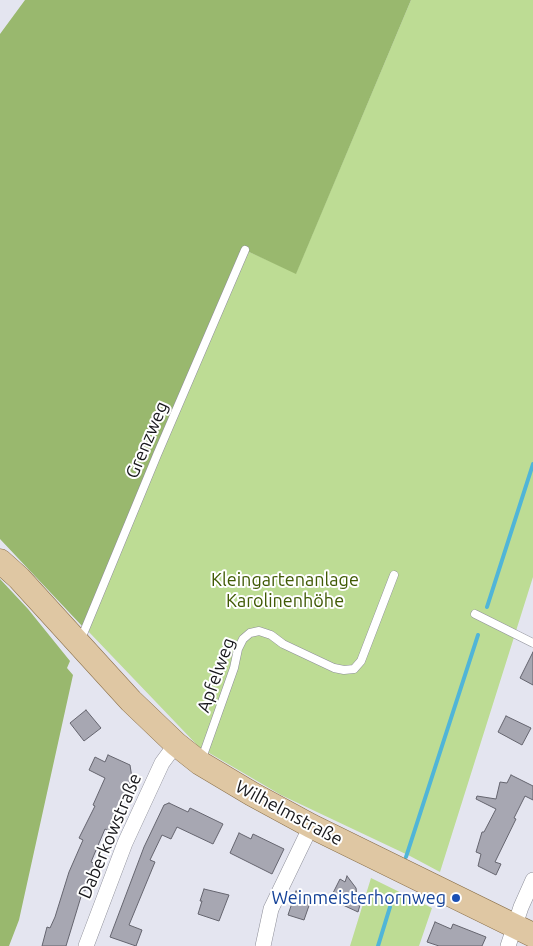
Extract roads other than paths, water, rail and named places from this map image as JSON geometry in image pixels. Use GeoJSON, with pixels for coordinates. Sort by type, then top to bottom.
{"type":"FeatureCollection","features":[{"type":"Feature","properties":{"kind":"main road","name":"Wilhelmstraße"},"geometry":{"type":"LineString","coordinates":[[0,561],[19,578],[131,701],[176,744],[200,763],[252,794],[518,936]]}},
{"type":"Feature","properties":{"kind":"street","name":"Daberkowstraße"},"geometry":{"type":"LineString","coordinates":[[86,946],[125,844],[162,763],[176,744]]}},
{"type":"Feature","properties":{"kind":"street"},"geometry":{"type":"LineString","coordinates":[[263,946],[271,908],[311,826]]}},
{"type":"Feature","properties":{"kind":"street"},"geometry":{"type":"LineString","coordinates":[[518,936],[533,880]]}},
{"type":"Feature","properties":{"kind":"lane","name":"Grenzweg"},"geometry":{"type":"LineString","coordinates":[[79,644],[245,250]]}},
{"type":"Feature","properties":{"kind":"lane","name":"Apfelweg"},"geometry":{"type":"LineString","coordinates":[[200,763],[243,639],[250,633],[259,631],[271,635],[283,644],[334,668],[354,669],[361,660],[394,575]]}},
{"type":"Feature","properties":{"kind":"lane"},"geometry":{"type":"LineString","coordinates":[[476,614],[533,643]]}},
{"type":"Feature","properties":{"kind":"waterway"},"geometry":{"type":"LineString","coordinates":[[487,607],[533,464]]}},
{"type":"Feature","properties":{"kind":"waterway"},"geometry":{"type":"LineString","coordinates":[[406,857],[478,635]]}},
{"type":"Feature","properties":{"kind":"waterway"},"geometry":{"type":"LineString","coordinates":[[378,946],[390,907]]}},
{"type":"Feature","properties":{"kind":"place","name":"Weinmeisterhornweg"},"geometry":{"type":"Point","coordinates":[456,898]}},
{"type":"Feature","properties":{"kind":"park label","name":"Kleingartenanlage Karolinenhöhe"},"geometry":{"type":"Point","coordinates":[285,590]}}]}
